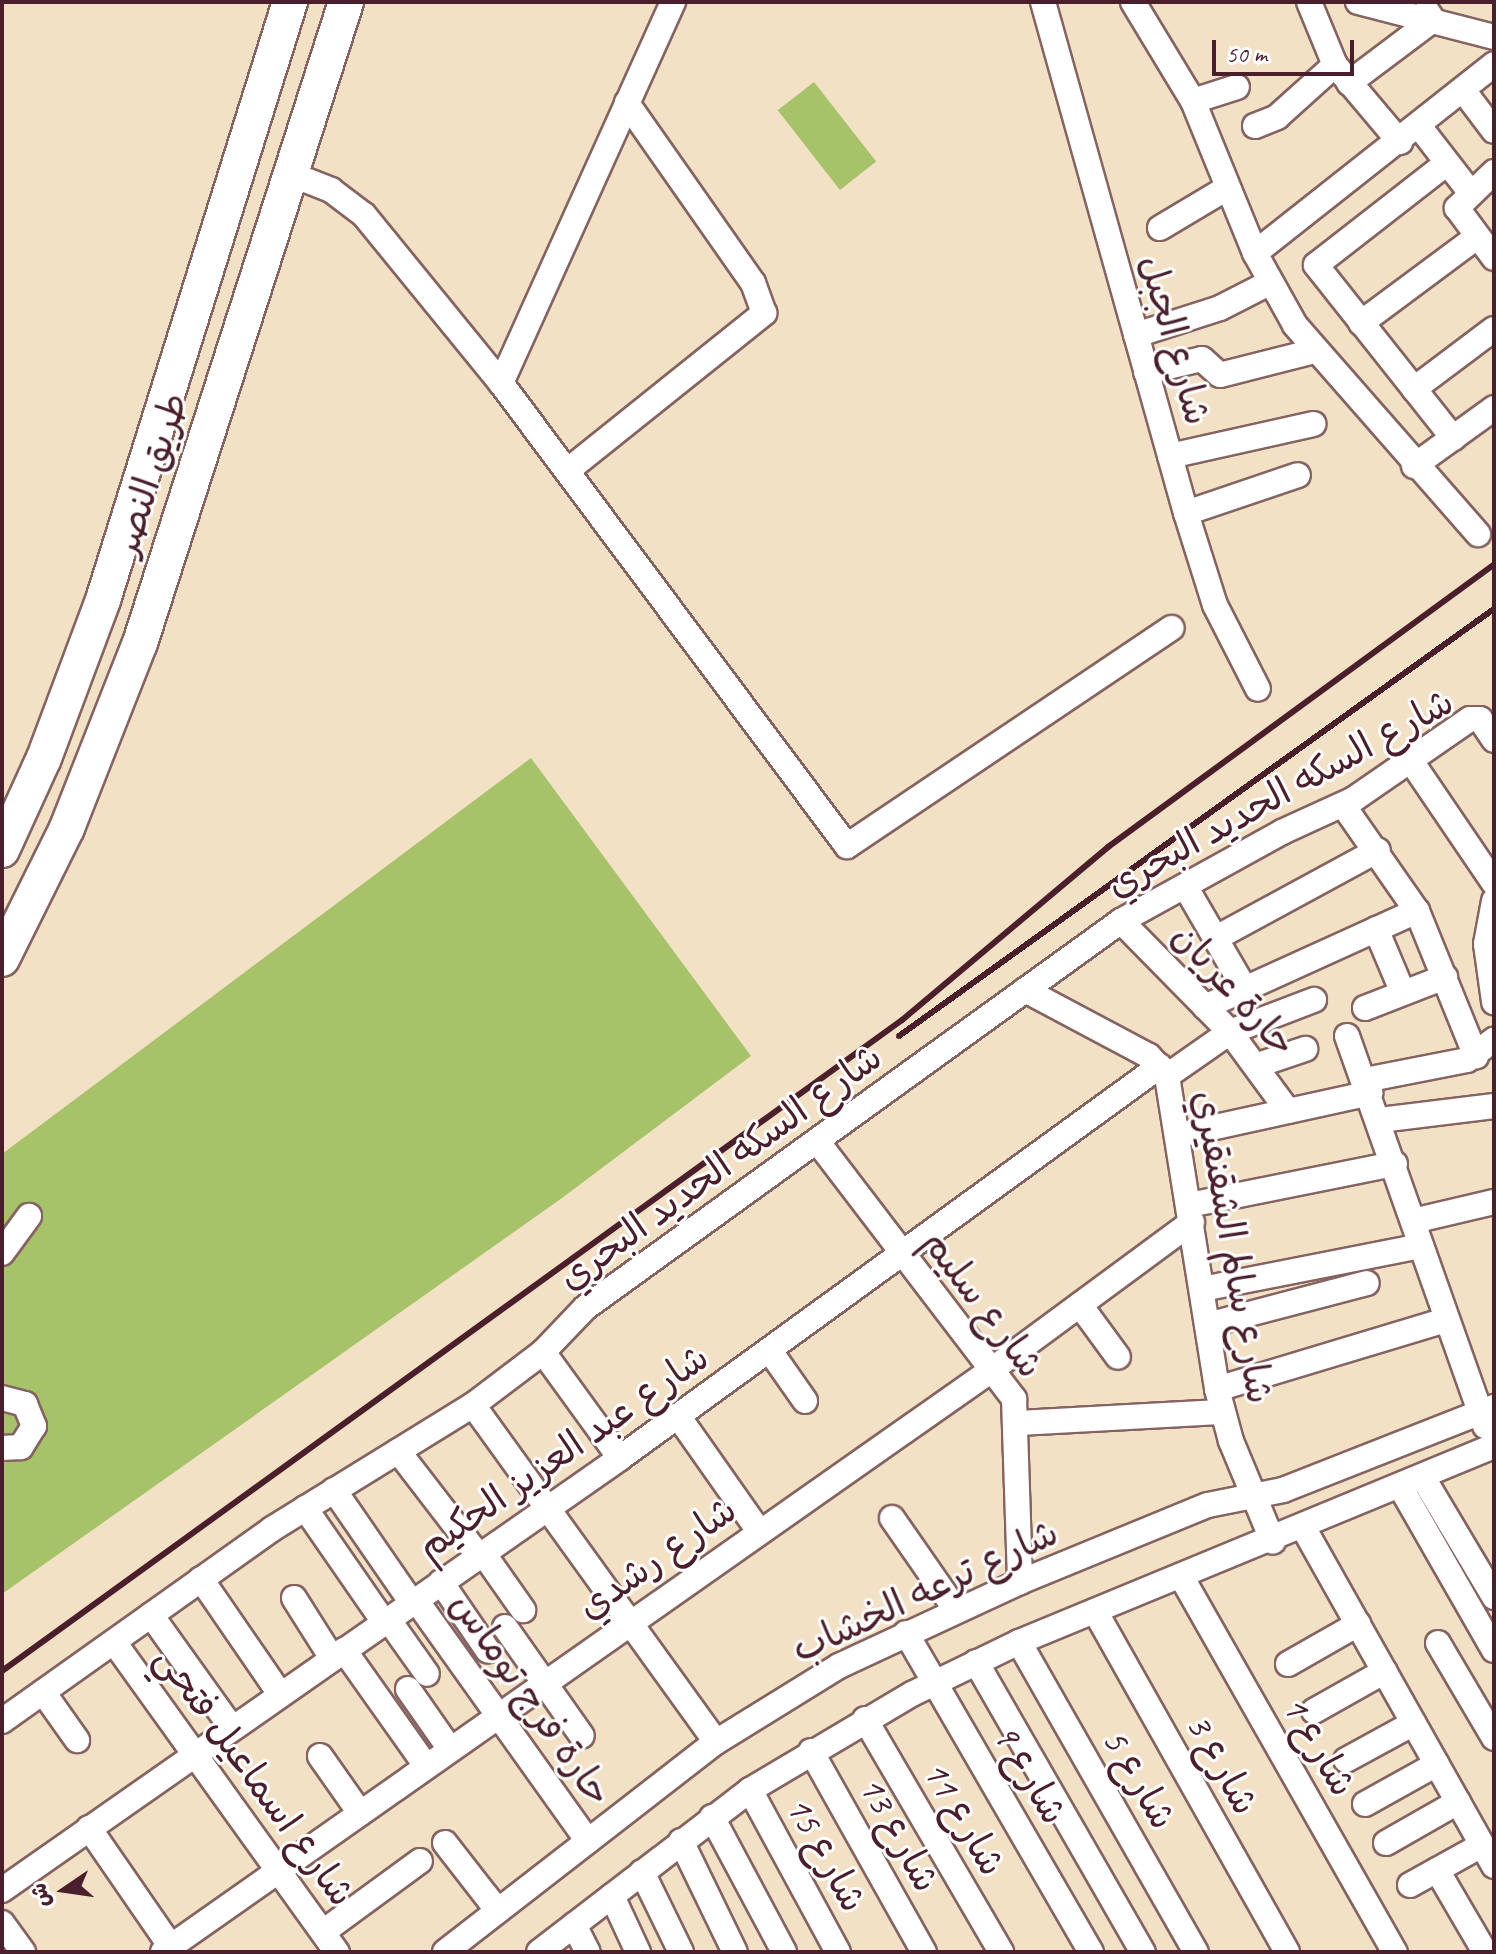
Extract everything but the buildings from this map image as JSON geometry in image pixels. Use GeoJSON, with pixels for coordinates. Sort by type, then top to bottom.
{"type":"FeatureCollection","features":[{"type":"Feature","properties":{"kind":"highway","name":"طريق النصر"},"geometry":{"type":"LineString","coordinates":[[2,850],[49,745],[103,600],[290,2]]}},
{"type":"Feature","properties":{"kind":"highway","name":"طريق النصر"},"geometry":{"type":"LineString","coordinates":[[2,959],[106,736],[293,175],[346,2]]}},
{"type":"Feature","properties":{"kind":"highway"},"geometry":{"type":"LineString","coordinates":[[266,77],[276,99],[286,105],[298,106],[317,96]]}},
{"type":"Feature","properties":{"kind":"highway"},"geometry":{"type":"LineString","coordinates":[[236,175],[265,164],[293,175]]}},
{"type":"Feature","properties":{"kind":"street"},"geometry":{"type":"LineString","coordinates":[[501,383],[673,2]]}},
{"type":"Feature","properties":{"kind":"street","name":"شارع الجبل"},"geometry":{"type":"LineString","coordinates":[[1043,2],[1186,513],[1215,605],[1258,689]]}},
{"type":"Feature","properties":{"kind":"street"},"geometry":{"type":"LineString","coordinates":[[1133,2],[1193,101],[1269,283],[1315,351],[1414,466],[1478,534]]}},
{"type":"Feature","properties":{"kind":"street"},"geometry":{"type":"LineString","coordinates":[[1309,2],[1342,74],[1400,142]]}},
{"type":"Feature","properties":{"kind":"street"},"geometry":{"type":"LineString","coordinates":[[1358,2],[1427,11],[1491,41]]}},
{"type":"Feature","properties":{"kind":"street"},"geometry":{"type":"LineString","coordinates":[[1255,126],[1277,117],[1342,74],[1427,11]]}},
{"type":"Feature","properties":{"kind":"street"},"geometry":{"type":"LineString","coordinates":[[1255,253],[1400,142],[1494,64]]}},
{"type":"Feature","properties":{"kind":"street"},"geometry":{"type":"LineString","coordinates":[[1193,101],[1237,87]]}},
{"type":"Feature","properties":{"kind":"street"},"geometry":{"type":"LineString","coordinates":[[1463,90],[1494,131]]}},
{"type":"Feature","properties":{"kind":"street"},"geometry":{"type":"LineString","coordinates":[[567,471],[764,313],[753,283],[627,103]]}},
{"type":"Feature","properties":{"kind":"street"},"geometry":{"type":"LineString","coordinates":[[1419,126],[1470,192]]}},
{"type":"Feature","properties":{"kind":"street"},"geometry":{"type":"LineString","coordinates":[[1447,163],[1316,262],[1453,438]]}},
{"type":"Feature","properties":{"kind":"street"},"geometry":{"type":"LineString","coordinates":[[1494,172],[1470,192],[1457,208],[1494,258]]}},
{"type":"Feature","properties":{"kind":"street"},"geometry":{"type":"LineString","coordinates":[[293,175],[331,190],[364,215],[501,383],[847,846],[1172,628]]}},
{"type":"Feature","properties":{"kind":"street"},"geometry":{"type":"LineString","coordinates":[[1160,228],[1227,188]]}},
{"type":"Feature","properties":{"kind":"street"},"geometry":{"type":"LineString","coordinates":[[1361,323],[1477,237]]}},
{"type":"Feature","properties":{"kind":"street"},"geometry":{"type":"LineString","coordinates":[[1136,335],[1220,308],[1269,283]]}},
{"type":"Feature","properties":{"kind":"street"},"geometry":{"type":"LineString","coordinates":[[1414,389],[1494,329]]}},
{"type":"Feature","properties":{"kind":"street"},"geometry":{"type":"LineString","coordinates":[[1146,372],[1202,359],[1220,375],[1315,351]]}},
{"type":"Feature","properties":{"kind":"street"},"geometry":{"type":"LineString","coordinates":[[1414,466],[1494,408]]}},
{"type":"Feature","properties":{"kind":"street"},"geometry":{"type":"LineString","coordinates":[[1170,456],[1313,424]]}},
{"type":"Feature","properties":{"kind":"street"},"geometry":{"type":"LineString","coordinates":[[1186,513],[1298,475]]}},
{"type":"Feature","properties":{"kind":"street","name":"شارع السكه الحديد البحري"},"geometry":{"type":"LineString","coordinates":[[2,1721],[305,1508],[473,1405],[543,1352],[585,1308],[1121,921],[1343,805],[1473,718],[1482,721],[1494,740]]}},
{"type":"Feature","properties":{"kind":"street"},"geometry":{"type":"LineString","coordinates":[[1411,761],[1494,883]]}},
{"type":"Feature","properties":{"kind":"street"},"geometry":{"type":"LineString","coordinates":[[1179,1135],[1288,1111],[1485,1048],[1445,977],[1417,911],[1378,850],[1343,805]]}},
{"type":"Feature","properties":{"kind":"street"},"geometry":{"type":"LineString","coordinates":[[1216,938],[1378,850]]}},
{"type":"Feature","properties":{"kind":"street"},"geometry":{"type":"LineString","coordinates":[[1185,886],[1245,989]]}},
{"type":"Feature","properties":{"kind":"street"},"geometry":{"type":"LineString","coordinates":[[1494,901],[1486,961],[1494,1002]]}},
{"type":"Feature","properties":{"kind":"street"},"geometry":{"type":"LineString","coordinates":[[1205,1007],[1417,911]]}},
{"type":"Feature","properties":{"kind":"street","name":"حارة عريان"},"geometry":{"type":"LineString","coordinates":[[1121,921],[1230,1032],[1258,1065],[1288,1111]]}},
{"type":"Feature","properties":{"kind":"street"},"geometry":{"type":"LineString","coordinates":[[1376,929],[1403,993]]}},
{"type":"Feature","properties":{"kind":"street"},"geometry":{"type":"LineString","coordinates":[[1365,1008],[1445,977]]}},
{"type":"Feature","properties":{"kind":"street","name":"شارع سالم الشقنقيري"},"geometry":{"type":"LineString","coordinates":[[1025,990],[1164,1071],[1179,1135],[1219,1400],[1273,1542]]}},
{"type":"Feature","properties":{"kind":"street","name":"شارع عبد العزيز الحكيم"},"geometry":{"type":"LineString","coordinates":[[2,1890],[620,1458],[1164,1071],[1230,1032],[1314,1000]]}},
{"type":"Feature","properties":{"kind":"street"},"geometry":{"type":"LineString","coordinates":[[539,1952],[712,1817],[865,1719],[1019,1642],[1273,1542],[1494,1447],[1487,1410],[1446,1320],[1380,1120],[1347,1036]]}},
{"type":"Feature","properties":{"kind":"street"},"geometry":{"type":"LineString","coordinates":[[1258,1065],[1305,1049]]}},
{"type":"Feature","properties":{"kind":"street"},"geometry":{"type":"LineString","coordinates":[[1380,1120],[1494,1106]]}},
{"type":"Feature","properties":{"kind":"street","name":"شارع سليم"},"geometry":{"type":"LineString","coordinates":[[817,1141],[1014,1399],[1020,1582]]}},
{"type":"Feature","properties":{"kind":"street"},"geometry":{"type":"LineString","coordinates":[[1190,1214],[1395,1164]]}},
{"type":"Feature","properties":{"kind":"street"},"geometry":{"type":"LineString","coordinates":[[1413,1221],[1494,1202]]}},
{"type":"Feature","properties":{"kind":"street","name":"شارع رشدي"},"geometry":{"type":"LineString","coordinates":[[167,1949],[758,1530],[990,1371],[1080,1305],[1190,1214]]}},
{"type":"Feature","properties":{"kind":"street"},"geometry":{"type":"LineString","coordinates":[[2,1253],[29,1216]]}},
{"type":"Feature","properties":{"kind":"street"},"geometry":{"type":"LineString","coordinates":[[1202,1289],[1421,1246]]}},
{"type":"Feature","properties":{"kind":"street"},"geometry":{"type":"LineString","coordinates":[[1207,1325],[1367,1283]]}},
{"type":"Feature","properties":{"kind":"street"},"geometry":{"type":"LineString","coordinates":[[1080,1305],[1118,1357]]}},
{"type":"Feature","properties":{"kind":"street"},"geometry":{"type":"LineString","coordinates":[[1017,1423],[1219,1400],[1446,1320]]}},
{"type":"Feature","properties":{"kind":"street"},"geometry":{"type":"LineString","coordinates":[[770,1351],[805,1401]]}},
{"type":"Feature","properties":{"kind":"street"},"geometry":{"type":"LineString","coordinates":[[543,1352],[620,1458]]}},
{"type":"Feature","properties":{"kind":"street"},"geometry":{"type":"LineString","coordinates":[[2,1398],[25,1404],[34,1426],[21,1447],[2,1448]]}},
{"type":"Feature","properties":{"kind":"street"},"geometry":{"type":"LineString","coordinates":[[473,1405],[716,1742]]}},
{"type":"Feature","properties":{"kind":"street","name":"شارع ترعه الخشاب"},"geometry":{"type":"LineString","coordinates":[[445,1952],[716,1742],[776,1702],[906,1633],[1020,1582],[1208,1505],[1252,1493],[1283,1490],[1487,1410]]}},
{"type":"Feature","properties":{"kind":"street"},"geometry":{"type":"LineString","coordinates":[[678,1416],[758,1530]]}},
{"type":"Feature","properties":{"kind":"street"},"geometry":{"type":"LineString","coordinates":[[398,1451],[481,1555],[544,1682],[582,1736]]}},
{"type":"Feature","properties":{"kind":"street"},"geometry":{"type":"LineString","coordinates":[[1411,1481],[1494,1597]]}},
{"type":"Feature","properties":{"kind":"street"},"geometry":{"type":"LineString","coordinates":[[1411,1481],[1494,1650]]}},
{"type":"Feature","properties":{"kind":"street","name":"حارة فرج توماس"},"geometry":{"type":"LineString","coordinates":[[334,1490],[588,1841]]}},
{"type":"Feature","properties":{"kind":"street"},"geometry":{"type":"LineString","coordinates":[[305,1508],[386,1621],[450,1749]]}},
{"type":"Feature","properties":{"kind":"street"},"geometry":{"type":"LineString","coordinates":[[892,1518],[956,1610]]}},
{"type":"Feature","properties":{"kind":"street"},"geometry":{"type":"LineString","coordinates":[[1303,1527],[1488,1855],[1437,1870],[1410,1885]]}},
{"type":"Feature","properties":{"kind":"street","name":"شارع 1"},"geometry":{"type":"LineString","coordinates":[[1181,1576],[1395,1952]]}},
{"type":"Feature","properties":{"kind":"street"},"geometry":{"type":"LineString","coordinates":[[201,1579],[280,1694]]}},
{"type":"Feature","properties":{"kind":"street"},"geometry":{"type":"LineString","coordinates":[[441,1582],[488,1651]]}},
{"type":"Feature","properties":{"kind":"street"},"geometry":{"type":"LineString","coordinates":[[294,1598],[426,1766]]}},
{"type":"Feature","properties":{"kind":"street","name":"شارع 3"},"geometry":{"type":"LineString","coordinates":[[1095,1611],[1287,1952]]}},
{"type":"Feature","properties":{"kind":"street"},"geometry":{"type":"LineString","coordinates":[[151,1615],[232,1728]]}},
{"type":"Feature","properties":{"kind":"street"},"geometry":{"type":"LineString","coordinates":[[1288,1664],[1358,1624]]}},
{"type":"Feature","properties":{"kind":"street","name":"شارع 9"},"geometry":{"type":"LineString","coordinates":[[906,1633],[1091,1952]]}},
{"type":"Feature","properties":{"kind":"street","name":"شارع اسماعيل فتحي"},"geometry":{"type":"LineString","coordinates":[[114,1642],[330,1942]]}},
{"type":"Feature","properties":{"kind":"street","name":"شارع 5"},"geometry":{"type":"LineString","coordinates":[[1019,1642],[1196,1952]]}},
{"type":"Feature","properties":{"kind":"street"},"geometry":{"type":"LineString","coordinates":[[1438,1643],[1493,1732]]}},
{"type":"Feature","properties":{"kind":"street"},"geometry":{"type":"LineString","coordinates":[[976,1662],[1143,1952]]}},
{"type":"Feature","properties":{"kind":"street"},"geometry":{"type":"LineString","coordinates":[[1314,1711],[1385,1671]]}},
{"type":"Feature","properties":{"kind":"street"},"geometry":{"type":"LineString","coordinates":[[43,1692],[77,1740]]}},
{"type":"Feature","properties":{"kind":"street","name":"شارع 11"},"geometry":{"type":"LineString","coordinates":[[865,1719],[1001,1952]]}},
{"type":"Feature","properties":{"kind":"street"},"geometry":{"type":"LineString","coordinates":[[1346,1760],[1414,1723]]}},
{"type":"Feature","properties":{"kind":"street","name":"شارع 13"},"geometry":{"type":"LineString","coordinates":[[811,1751],[924,1952]]}},
{"type":"Feature","properties":{"kind":"street"},"geometry":{"type":"LineString","coordinates":[[320,1756],[360,1813]]}},
{"type":"Feature","properties":{"kind":"street"},"geometry":{"type":"LineString","coordinates":[[1365,1804],[1437,1764]]}},
{"type":"Feature","properties":{"kind":"street","name":"شارع 15"},"geometry":{"type":"LineString","coordinates":[[750,1790],[838,1952]]}},
{"type":"Feature","properties":{"kind":"street"},"geometry":{"type":"LineString","coordinates":[[1386,1843],[1458,1802]]}},
{"type":"Feature","properties":{"kind":"street"},"geometry":{"type":"LineString","coordinates":[[712,1817],[784,1952]]}},
{"type":"Feature","properties":{"kind":"street"},"geometry":{"type":"LineString","coordinates":[[89,1828],[167,1949]]}},
{"type":"Feature","properties":{"kind":"street"},"geometry":{"type":"LineString","coordinates":[[681,1841],[735,1952]]}},
{"type":"Feature","properties":{"kind":"street"},"geometry":{"type":"LineString","coordinates":[[445,1843],[498,1911]]}},
{"type":"Feature","properties":{"kind":"street"},"geometry":{"type":"LineString","coordinates":[[330,1942],[420,1861]]}},
{"type":"Feature","properties":{"kind":"street"},"geometry":{"type":"LineString","coordinates":[[1437,1870],[1485,1952]]}},
{"type":"Feature","properties":{"kind":"street"},"geometry":{"type":"LineString","coordinates":[[642,1872],[681,1952]]}},
{"type":"Feature","properties":{"kind":"street"},"geometry":{"type":"LineString","coordinates":[[612,1896],[638,1952]]}},
{"type":"Feature","properties":{"kind":"street"},"geometry":{"type":"LineString","coordinates":[[2,1923],[23,1952]]}},
{"type":"Feature","properties":{"kind":"street"},"geometry":{"type":"LineString","coordinates":[[574,1925],[588,1952]]}},
{"type":"Feature","properties":{"kind":"green space"},"geometry":{"type":"Polygon","coordinates":[[[814,82],[876,162],[840,190],[778,110],[814,82]]]}},
{"type":"Feature","properties":{"kind":"green space"},"geometry":{"type":"Polygon","coordinates":[[[531,758],[751,1056],[562,1198],[2,1594],[2,1154],[531,758]]]}},
{"type":"Feature","properties":{"kind":"railway"},"geometry":{"type":"LineString","coordinates":[[2,1671],[902,1020],[1108,847],[1494,564]]}},
{"type":"Feature","properties":{"kind":"railway"},"geometry":{"type":"LineString","coordinates":[[899,1036],[1494,609]]}}]}
